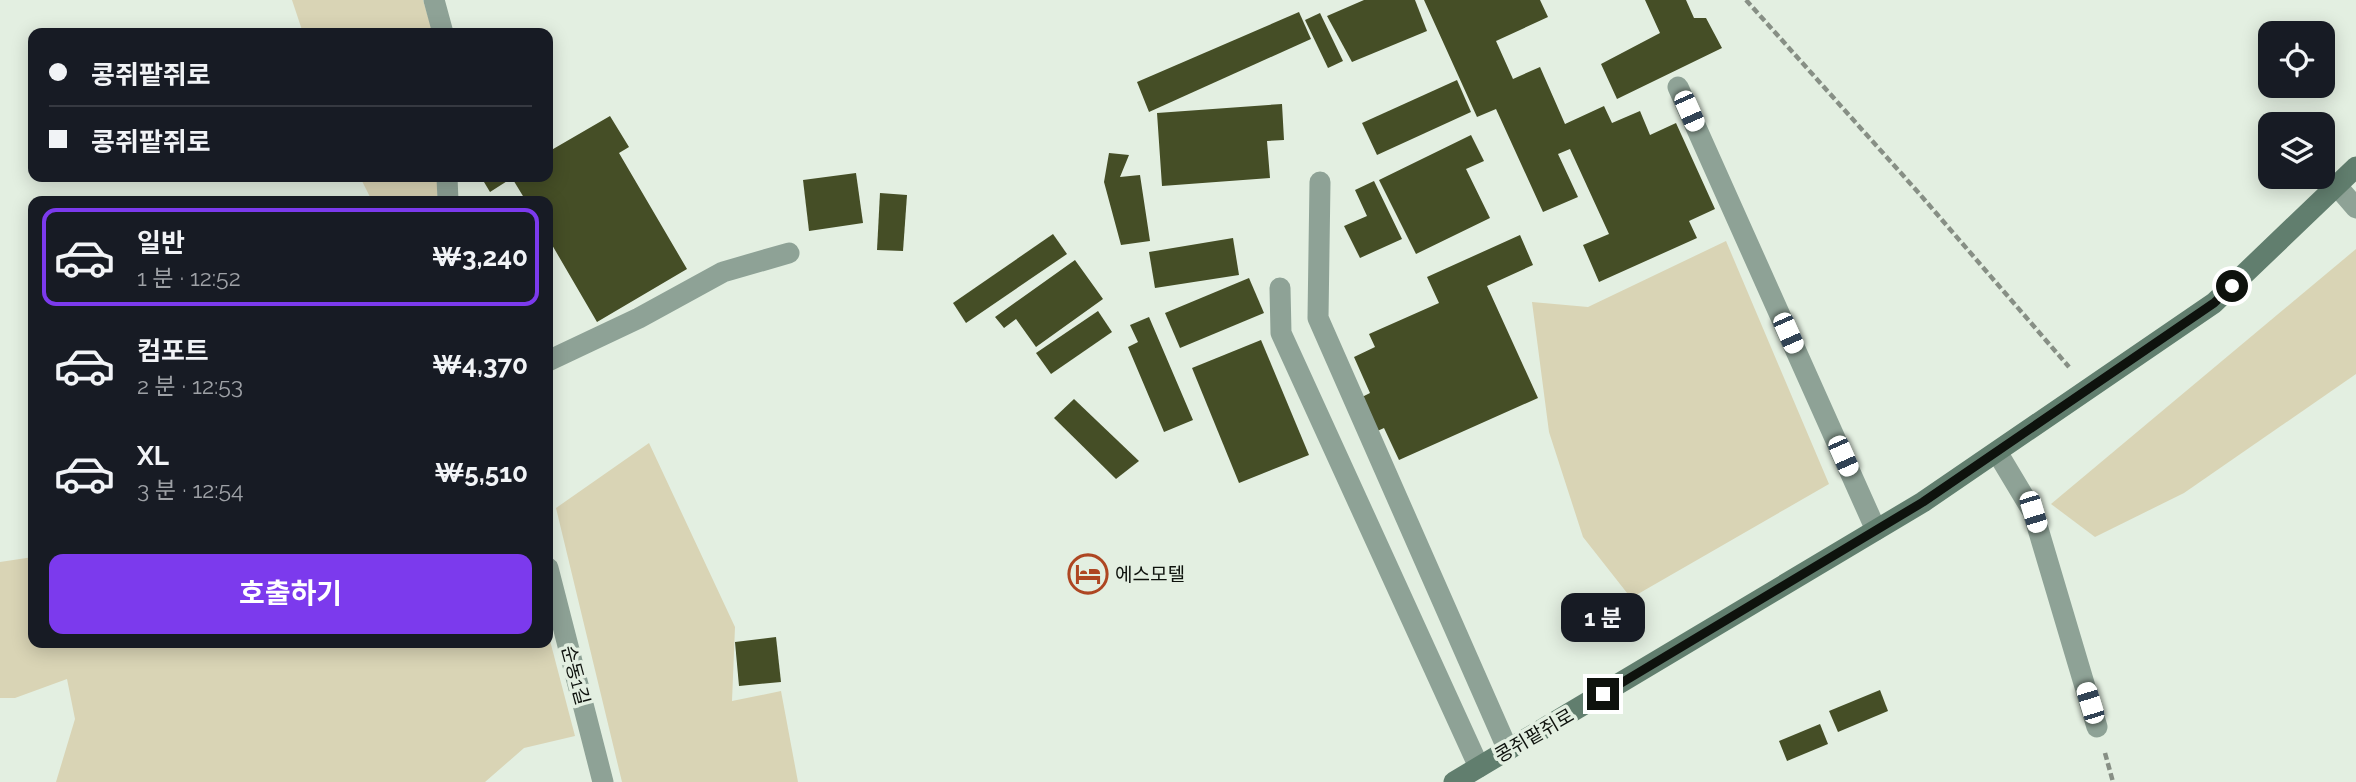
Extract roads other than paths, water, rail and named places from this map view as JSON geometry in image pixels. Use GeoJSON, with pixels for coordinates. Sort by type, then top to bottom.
{"type":"FeatureCollection","features":[{"type":"Feature","properties":{"kind":"main road","name":"콩쥐팥쥐로"},"geometry":{"type":"LineString","coordinates":[[1454,782],[1923,502],[1997,452],[2214,303],[2356,167]]}},
{"type":"Feature","properties":{"kind":"street"},"geometry":{"type":"LineString","coordinates":[[434,0],[442,28]]}},
{"type":"Feature","properties":{"kind":"street"},"geometry":{"type":"LineString","coordinates":[[1678,87],[1876,530]]}},
{"type":"Feature","properties":{"kind":"street"},"geometry":{"type":"LineString","coordinates":[[1320,182],[1318,318],[1508,750]]}},
{"type":"Feature","properties":{"kind":"street"},"geometry":{"type":"LineString","coordinates":[[2337,186],[2356,208]]}},
{"type":"Feature","properties":{"kind":"street"},"geometry":{"type":"LineString","coordinates":[[553,359],[639,318],[723,272],[789,253]]}},
{"type":"Feature","properties":{"kind":"street"},"geometry":{"type":"LineString","coordinates":[[1280,288],[1282,332],[1479,767]]}},
{"type":"Feature","properties":{"kind":"street"},"geometry":{"type":"LineString","coordinates":[[1997,452],[2033,512],[2097,727]]}},
{"type":"Feature","properties":{"kind":"street","name":"순동1길"},"geometry":{"type":"LineString","coordinates":[[553,587],[603,782]]}},
{"type":"Feature","properties":{"kind":"place","name":"에스모텔"},"geometry":{"type":"Point","coordinates":[1088,574]}}]}
